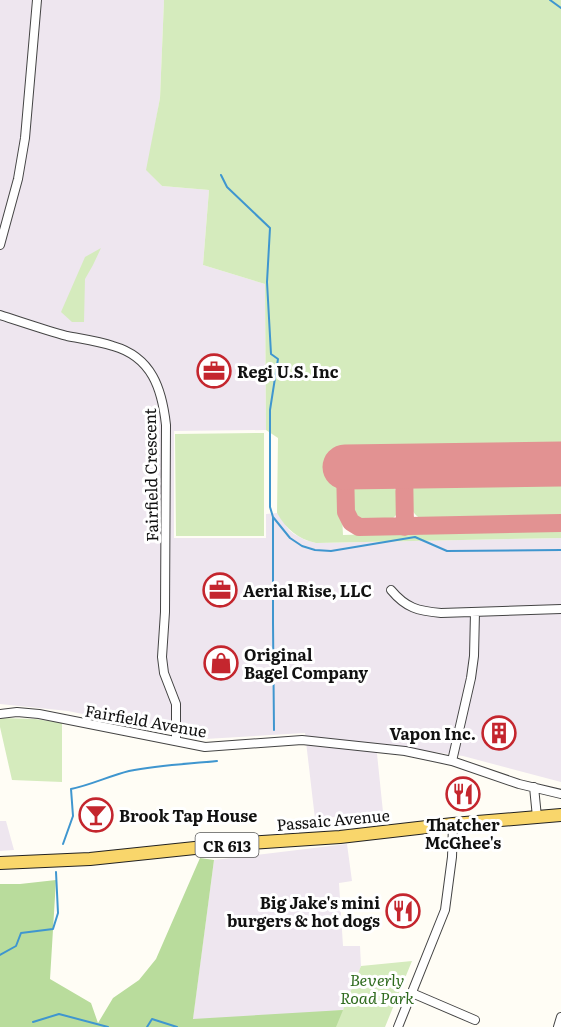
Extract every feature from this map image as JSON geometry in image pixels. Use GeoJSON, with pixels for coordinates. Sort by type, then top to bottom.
{"type":"FeatureCollection","features":[{"type":"Feature","properties":{"kind":"main road","name":"Passaic Avenue"},"geometry":{"type":"LineString","coordinates":[[0,863],[90,859],[561,815]]}},
{"type":"Feature","properties":{"kind":"street"},"geometry":{"type":"LineString","coordinates":[[0,245],[18,179],[25,138],[37,0]]}},
{"type":"Feature","properties":{"kind":"street","name":"Fairfield Crescent"},"geometry":{"type":"LineString","coordinates":[[0,315],[123,350],[148,368],[159,389],[166,425],[165,612],[162,657],[176,704],[176,741]]}},
{"type":"Feature","properties":{"kind":"street"},"geometry":{"type":"LineString","coordinates":[[391,590],[409,606],[422,612],[441,614],[561,609]]}},
{"type":"Feature","properties":{"kind":"street"},"geometry":{"type":"LineString","coordinates":[[452,761],[473,667],[475,612]]}},
{"type":"Feature","properties":{"kind":"street","name":"Fairfield Avenue"},"geometry":{"type":"LineString","coordinates":[[0,714],[17,712],[39,714],[205,747],[302,740],[405,751],[452,761],[561,794]]}},
{"type":"Feature","properties":{"kind":"street"},"geometry":{"type":"LineString","coordinates":[[534,787],[537,817]]}},
{"type":"Feature","properties":{"kind":"street"},"geometry":{"type":"LineString","coordinates":[[398,1027],[445,910],[452,857],[453,824]]}},
{"type":"Feature","properties":{"kind":"street"},"geometry":{"type":"LineString","coordinates":[[412,993],[476,1020]]}},
{"type":"Feature","properties":{"kind":"street"},"geometry":{"type":"LineString","coordinates":[[558,1027],[561,1017]]}},
{"type":"Feature","properties":{"kind":"shaded area"},"geometry":{"type":"Polygon","coordinates":[[[0,0],[164,0],[160,98],[147,170],[162,186],[209,190],[203,265],[265,284],[266,430],[174,431],[174,538],[266,538],[266,514],[277,513],[294,534],[316,543],[561,538],[561,782],[463,756],[376,744],[383,812],[315,819],[305,733],[205,739],[68,711],[0,704],[0,0]]]}},
{"type":"Feature","properties":{"kind":"shaded area"},"geometry":{"type":"Polygon","coordinates":[[[0,821],[6,821],[14,850],[0,851],[0,821]]]}},
{"type":"Feature","properties":{"kind":"shaded area"},"geometry":{"type":"Polygon","coordinates":[[[347,844],[352,881],[339,883],[343,946],[360,946],[361,966],[343,1010],[192,1025],[214,860],[347,844]]]}},
{"type":"Feature","properties":{"kind":"green space"},"geometry":{"type":"Polygon","coordinates":[[[164,0],[561,0],[561,449],[339,455],[343,535],[561,529],[561,538],[316,543],[298,536],[281,519],[277,513],[278,438],[266,430],[265,284],[203,265],[209,190],[162,186],[146,170],[160,98],[164,0]]]}},
{"type":"Feature","properties":{"kind":"green space"},"geometry":{"type":"Polygon","coordinates":[[[101,248],[85,279],[84,322],[72,322],[61,312],[85,257],[101,248]]]}},
{"type":"Feature","properties":{"kind":"green space"},"geometry":{"type":"Polygon","coordinates":[[[264,433],[264,536],[176,536],[175,434],[264,433]]]}},
{"type":"Feature","properties":{"kind":"green space"},"geometry":{"type":"Polygon","coordinates":[[[561,474],[561,517],[427,520],[416,515],[411,507],[409,496],[412,487],[420,480],[429,477],[561,474]]]}},
{"type":"Feature","properties":{"kind":"green space"},"geometry":{"type":"Polygon","coordinates":[[[383,479],[389,482],[397,492],[398,511],[386,522],[362,521],[352,510],[353,488],[362,480],[383,479]]]}},
{"type":"Feature","properties":{"kind":"green space"},"geometry":{"type":"Polygon","coordinates":[[[0,718],[35,719],[62,723],[62,782],[12,780],[0,718]]]}},
{"type":"Feature","properties":{"kind":"green space"},"geometry":{"type":"Polygon","coordinates":[[[200,858],[214,860],[193,1019],[343,1010],[336,1027],[0,1027],[0,884],[56,880],[50,979],[91,1003],[98,1023],[113,998],[139,980],[156,959],[200,858]]]}},
{"type":"Feature","properties":{"kind":"green space","name":"Beverly Road Park"},"geometry":{"type":"Polygon","coordinates":[[[412,961],[385,1027],[192,1027],[192,1025],[343,1010],[361,966],[412,961]]]}},
{"type":"Feature","properties":{"kind":"waterway"},"geometry":{"type":"LineString","coordinates":[[550,0],[561,8]]}},
{"type":"Feature","properties":{"kind":"waterway"},"geometry":{"type":"LineString","coordinates":[[221,175],[227,187],[270,228],[267,282],[271,354],[278,359],[270,410],[270,507],[273,517],[290,538],[302,546],[331,551],[415,537],[447,551],[561,550]]}},
{"type":"Feature","properties":{"kind":"waterway"},"geometry":{"type":"LineString","coordinates":[[273,517],[274,730]]}},
{"type":"Feature","properties":{"kind":"waterway"},"geometry":{"type":"LineString","coordinates":[[63,844],[73,816],[71,789],[129,771],[217,761]]}},
{"type":"Feature","properties":{"kind":"waterway"},"geometry":{"type":"LineString","coordinates":[[0,955],[16,946],[21,933],[53,929],[58,913],[56,872]]}},
{"type":"Feature","properties":{"kind":"waterway"},"geometry":{"type":"LineString","coordinates":[[33,1022],[59,1014],[108,1027]]}},
{"type":"Feature","properties":{"kind":"waterway"},"geometry":{"type":"LineString","coordinates":[[147,1027],[152,1019],[177,1027]]}},
{"type":"Feature","properties":{"kind":"taxiway"},"geometry":{"type":"LineString","coordinates":[[404,466],[405,527]]}},
{"type":"Feature","properties":{"kind":"taxiway"},"geometry":{"type":"LineString","coordinates":[[345,467],[346,512],[351,522],[359,527],[561,523]]}},
{"type":"Feature","properties":{"kind":"runway"},"geometry":{"type":"LineString","coordinates":[[345,467],[561,464]]}},
{"type":"Feature","properties":{"kind":"place","name":"Regi U.S. Inc"},"geometry":{"type":"Point","coordinates":[214,371]}},
{"type":"Feature","properties":{"kind":"place","name":"Aerial Rise, LLC"},"geometry":{"type":"Point","coordinates":[220,590]}},
{"type":"Feature","properties":{"kind":"place","name":"Original Bagel Company"},"geometry":{"type":"Point","coordinates":[221,663]}},
{"type":"Feature","properties":{"kind":"place","name":"Vapon Inc."},"geometry":{"type":"Point","coordinates":[499,733]}},
{"type":"Feature","properties":{"kind":"place","name":"Thatcher McGhee's"},"geometry":{"type":"Point","coordinates":[463,794]}},
{"type":"Feature","properties":{"kind":"place","name":"Brook Tap House"},"geometry":{"type":"Point","coordinates":[96,815]}},
{"type":"Feature","properties":{"kind":"place","name":"Big Jake's mini burgers & hot dogs"},"geometry":{"type":"Point","coordinates":[403,911]}}]}
